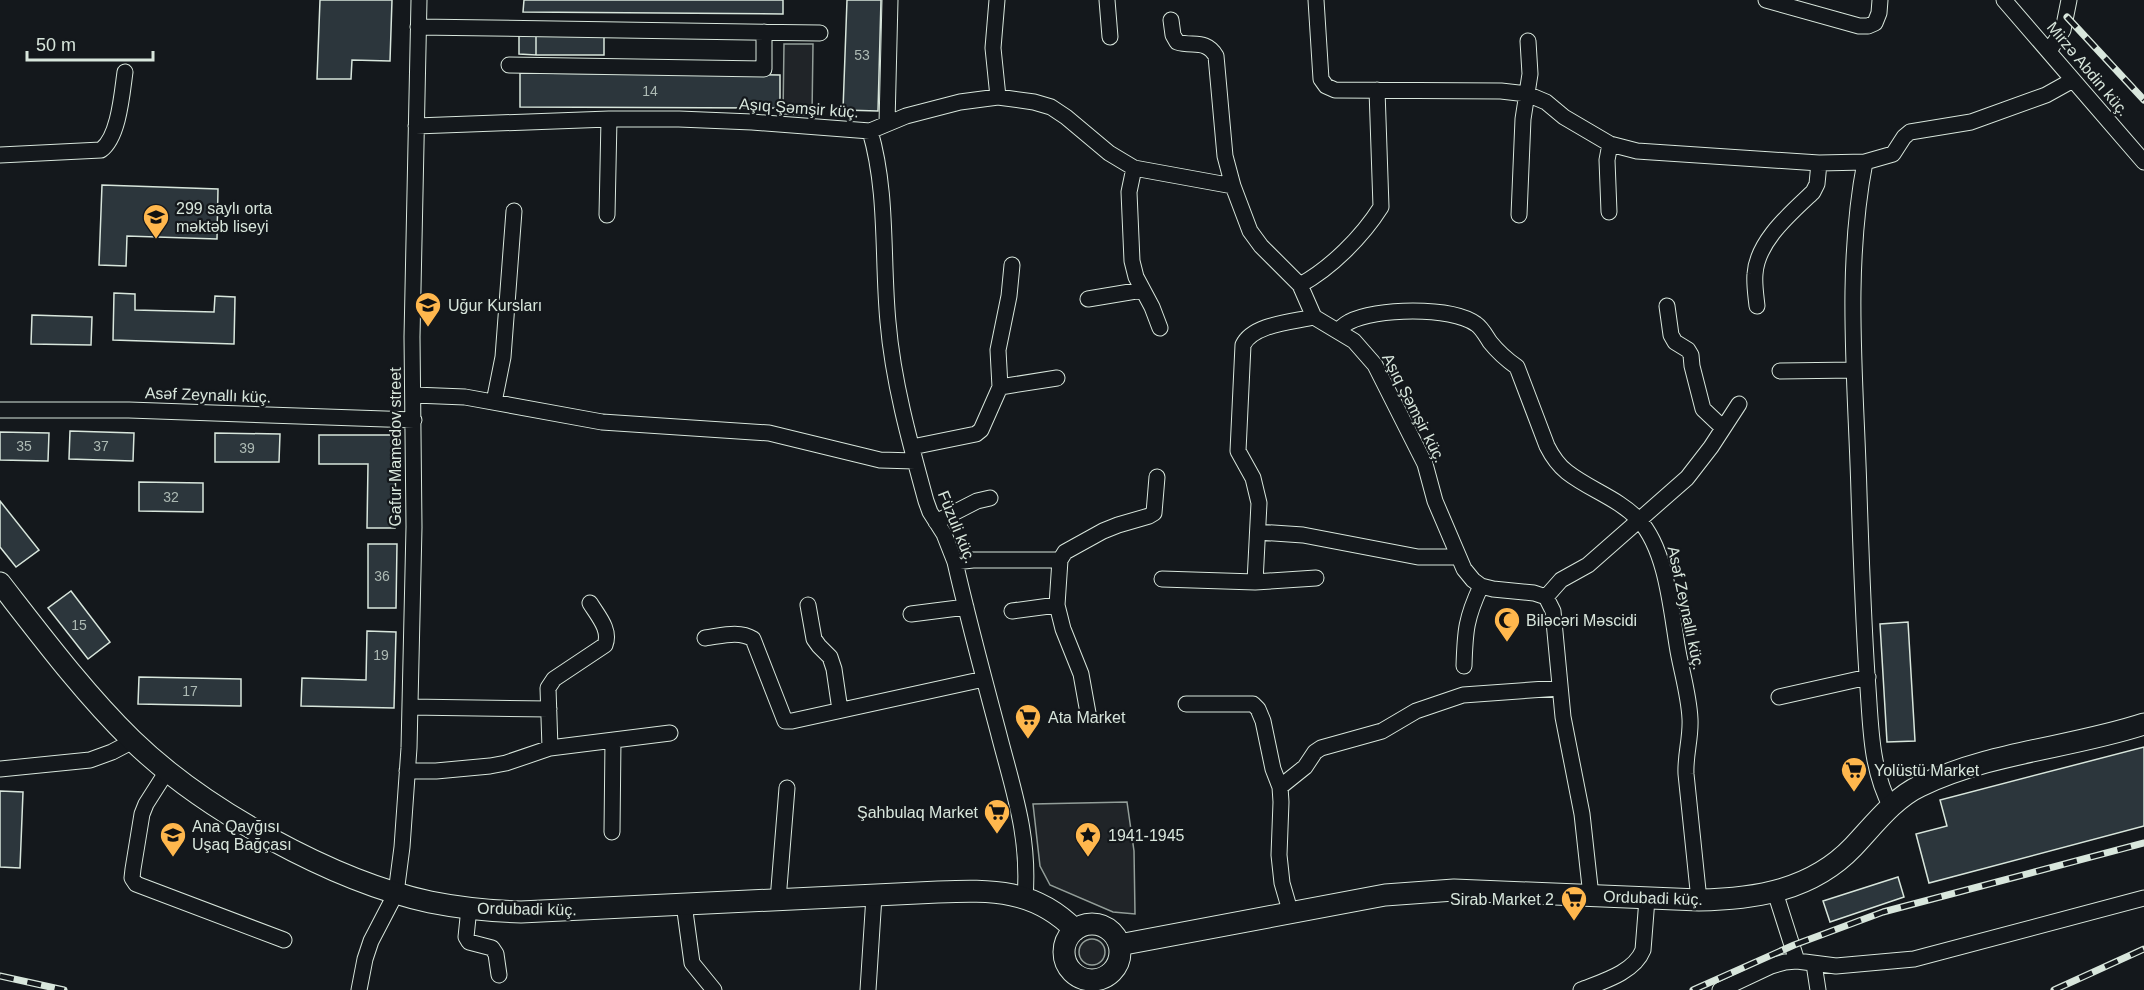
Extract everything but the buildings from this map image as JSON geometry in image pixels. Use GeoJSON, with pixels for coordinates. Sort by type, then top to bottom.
{"type":"FeatureCollection","features":[{"type":"Feature","properties":{"kind":"main road","name":"Ordubadi küç."},"geometry":{"type":"LineString","coordinates":[[0,583],[92,697],[134,741],[167,771],[195,792],[272,839],[348,875],[396,893],[468,908],[554,912],[969,891],[998,892],[1040,903],[1060,915],[1075,930]]}},
{"type":"Feature","properties":{"kind":"main road","name":"Ordubadi küç."},"geometry":{"type":"LineString","coordinates":[[1119,945],[1385,895],[1421,891],[1454,890],[1699,900],[1736,899],[1775,892],[1806,882],[1837,862],[1891,807],[1918,787],[1953,772],[2144,724]]}},
{"type":"Feature","properties":{"kind":"main road"},"geometry":{"type":"LineString","coordinates":[[1083,926],[1101,926],[1109,930],[1119,945],[1117,964],[1112,972],[1104,977],[1084,984],[1068,967],[1065,947],[1068,938],[1075,930],[1083,926]]}},
{"type":"Feature","properties":{"kind":"street","name":"Gafur Mamedov street"},"geometry":{"type":"LineString","coordinates":[[396,893],[402,847],[410,707],[414,420],[412,337],[419,0]]}},
{"type":"Feature","properties":{"kind":"street"},"geometry":{"type":"LineString","coordinates":[[887,123],[890,0]]}},
{"type":"Feature","properties":{"kind":"street"},"geometry":{"type":"LineString","coordinates":[[997,0],[993,48],[998,97]]}},
{"type":"Feature","properties":{"kind":"street"},"geometry":{"type":"LineString","coordinates":[[1107,0],[1110,38]]}},
{"type":"Feature","properties":{"kind":"street"},"geometry":{"type":"LineString","coordinates":[[1316,0],[1321,79],[1326,86],[1335,90],[1527,93],[1546,102],[1564,117],[1610,144],[1637,151],[1819,163],[1865,162],[1893,154],[1910,132],[1981,118],[2046,95],[2073,80]]}},
{"type":"Feature","properties":{"kind":"street"},"geometry":{"type":"LineString","coordinates":[[1766,0],[1858,26],[1868,26],[1875,23],[1880,0]]}},
{"type":"Feature","properties":{"kind":"street","name":"Mirzə Abdin küç."},"geometry":{"type":"LineString","coordinates":[[2004,0],[2144,162]]}},
{"type":"Feature","properties":{"kind":"street"},"geometry":{"type":"LineString","coordinates":[[2049,51],[2063,30],[2069,0]]}},
{"type":"Feature","properties":{"kind":"street"},"geometry":{"type":"LineString","coordinates":[[1171,21],[1176,42],[1204,45],[1211,48],[1216,56],[1225,156],[1233,186],[1250,231],[1300,285],[1314,317],[1256,330],[1247,337],[1244,345],[1238,451],[1255,484],[1259,502],[1255,582]]}},
{"type":"Feature","properties":{"kind":"street"},"geometry":{"type":"LineString","coordinates":[[418,27],[820,33]]}},
{"type":"Feature","properties":{"kind":"street"},"geometry":{"type":"LineString","coordinates":[[509,65],[764,69],[764,32]]}},
{"type":"Feature","properties":{"kind":"street"},"geometry":{"type":"LineString","coordinates":[[1519,215],[1523,119],[1530,74],[1528,41]]}},
{"type":"Feature","properties":{"kind":"street"},"geometry":{"type":"LineString","coordinates":[[0,154],[101,150],[108,146],[121,104],[126,72]]}},
{"type":"Feature","properties":{"kind":"street"},"geometry":{"type":"LineString","coordinates":[[1300,285],[1334,263],[1381,207],[1377,90]]}},
{"type":"Feature","properties":{"kind":"street","name":"Aşıq Şəmşir küç."},"geometry":{"type":"LineString","coordinates":[[416,126],[609,119],[710,120],[870,130],[960,102],[998,97],[1051,107],[1109,153],[1134,168],[1233,186]]}},
{"type":"Feature","properties":{"kind":"street"},"geometry":{"type":"LineString","coordinates":[[607,215],[609,119]]}},
{"type":"Feature","properties":{"kind":"street","name":"Füzuli küç."},"geometry":{"type":"LineString","coordinates":[[870,130],[878,163],[891,348],[926,501],[944,534],[955,562],[984,679],[1019,804],[1026,858],[1025,898]]}},
{"type":"Feature","properties":{"kind":"street"},"geometry":{"type":"LineString","coordinates":[[1610,144],[1607,160],[1610,212]]}},
{"type":"Feature","properties":{"kind":"street"},"geometry":{"type":"LineString","coordinates":[[1865,162],[1858,204],[1854,254],[1854,370],[1860,571],[1873,755],[1882,790],[1891,807]]}},
{"type":"Feature","properties":{"kind":"street"},"geometry":{"type":"LineString","coordinates":[[1757,306],[1754,276],[1756,265],[1773,232],[1813,192],[1817,184],[1819,163]]}},
{"type":"Feature","properties":{"kind":"street"},"geometry":{"type":"LineString","coordinates":[[1134,168],[1129,192],[1130,249],[1136,277],[1160,328]]}},
{"type":"Feature","properties":{"kind":"street"},"geometry":{"type":"LineString","coordinates":[[494,402],[503,357],[514,211]]}},
{"type":"Feature","properties":{"kind":"street"},"geometry":{"type":"LineString","coordinates":[[414,395],[465,397],[602,422],[769,433],[880,460],[914,454],[976,434],[984,425],[1000,387],[998,350],[1009,296],[1011,265]]}},
{"type":"Feature","properties":{"kind":"street"},"geometry":{"type":"LineString","coordinates":[[1088,299],[1142,290]]}},
{"type":"Feature","properties":{"kind":"street"},"geometry":{"type":"LineString","coordinates":[[1667,306],[1671,335],[1675,342],[1688,350],[1691,355],[1702,409],[1723,429]]}},
{"type":"Feature","properties":{"kind":"street","name":"Asəf Zeynallı küç."},"geometry":{"type":"LineString","coordinates":[[1338,330],[1356,319],[1409,310],[1450,314],[1478,325],[1491,343],[1520,372],[1532,410],[1554,458],[1566,472],[1615,500],[1640,521],[1652,538],[1664,574],[1689,707],[1690,732],[1686,761],[1699,900]]}},
{"type":"Feature","properties":{"kind":"street","name":"Aşıq Şəmşir küç."},"geometry":{"type":"LineString","coordinates":[[1314,317],[1354,340],[1375,365],[1425,464],[1435,501],[1457,557],[1473,580],[1481,586]]}},
{"type":"Feature","properties":{"kind":"street"},"geometry":{"type":"LineString","coordinates":[[1780,371],[1854,370]]}},
{"type":"Feature","properties":{"kind":"street"},"geometry":{"type":"LineString","coordinates":[[1000,387],[1057,378]]}},
{"type":"Feature","properties":{"kind":"street"},"geometry":{"type":"LineString","coordinates":[[1546,597],[1561,580],[1588,566],[1687,478],[1739,404]]}},
{"type":"Feature","properties":{"kind":"street","name":"Asəf Zeynallı küç."},"geometry":{"type":"LineString","coordinates":[[0,410],[161,411],[414,420]]}},
{"type":"Feature","properties":{"kind":"street"},"geometry":{"type":"LineString","coordinates":[[1088,713],[1081,674],[1063,629],[1057,605],[1060,560],[1065,552],[1103,531],[1154,513],[1157,477]]}},
{"type":"Feature","properties":{"kind":"street"},"geometry":{"type":"LineString","coordinates":[[936,522],[977,501],[990,498]]}},
{"type":"Feature","properties":{"kind":"street"},"geometry":{"type":"LineString","coordinates":[[1258,532],[1303,535],[1418,557],[1457,557]]}},
{"type":"Feature","properties":{"kind":"street"},"geometry":{"type":"LineString","coordinates":[[955,562],[1060,560]]}},
{"type":"Feature","properties":{"kind":"street"},"geometry":{"type":"LineString","coordinates":[[1162,579],[1255,582],[1316,578]]}},
{"type":"Feature","properties":{"kind":"street"},"geometry":{"type":"LineString","coordinates":[[1464,666],[1469,610],[1481,586],[1534,593],[1546,597],[1553,611],[1566,735],[1582,814],[1591,896]]}},
{"type":"Feature","properties":{"kind":"street"},"geometry":{"type":"LineString","coordinates":[[550,748],[548,688],[554,679],[605,645],[608,638],[606,630],[590,603]]}},
{"type":"Feature","properties":{"kind":"street"},"geometry":{"type":"LineString","coordinates":[[808,605],[814,639],[830,657],[834,669],[840,710]]}},
{"type":"Feature","properties":{"kind":"street"},"geometry":{"type":"LineString","coordinates":[[1012,611],[1057,605]]}},
{"type":"Feature","properties":{"kind":"street"},"geometry":{"type":"LineString","coordinates":[[911,614],[966,607]]}},
{"type":"Feature","properties":{"kind":"street"},"geometry":{"type":"LineString","coordinates":[[705,638],[734,634],[747,635],[753,639],[785,721],[984,679]]}},
{"type":"Feature","properties":{"kind":"street"},"geometry":{"type":"LineString","coordinates":[[1779,697],[1868,677]]}},
{"type":"Feature","properties":{"kind":"street"},"geometry":{"type":"LineString","coordinates":[[1280,787],[1305,767],[1321,748],[1382,730],[1425,708],[1463,695],[1480,692],[1560,688]]}},
{"type":"Feature","properties":{"kind":"street"},"geometry":{"type":"LineString","coordinates":[[1186,704],[1253,704],[1258,709],[1263,721],[1273,769],[1280,787],[1279,855],[1282,883],[1291,914]]}},
{"type":"Feature","properties":{"kind":"street"},"geometry":{"type":"LineString","coordinates":[[410,707],[549,709]]}},
{"type":"Feature","properties":{"kind":"street"},"geometry":{"type":"LineString","coordinates":[[407,771],[490,766],[550,748],[670,733]]}},
{"type":"Feature","properties":{"kind":"street"},"geometry":{"type":"LineString","coordinates":[[612,832],[613,740]]}},
{"type":"Feature","properties":{"kind":"street"},"geometry":{"type":"LineString","coordinates":[[0,769],[90,759],[112,752],[134,741]]}},
{"type":"Feature","properties":{"kind":"street"},"geometry":{"type":"LineString","coordinates":[[167,771],[142,814],[132,878],[136,884],[284,940]]}},
{"type":"Feature","properties":{"kind":"street"},"geometry":{"type":"LineString","coordinates":[[778,900],[787,788]]}},
{"type":"Feature","properties":{"kind":"street"},"geometry":{"type":"LineString","coordinates":[[1775,892],[1797,961]]}},
{"type":"Feature","properties":{"kind":"street"},"geometry":{"type":"LineString","coordinates":[[359,990],[371,941],[396,893]]}},
{"type":"Feature","properties":{"kind":"street"},"geometry":{"type":"LineString","coordinates":[[868,990],[874,896]]}},
{"type":"Feature","properties":{"kind":"street"},"geometry":{"type":"LineString","coordinates":[[1720,990],[1771,966],[1797,961],[1836,966],[1914,959],[2144,898]]}},
{"type":"Feature","properties":{"kind":"street"},"geometry":{"type":"LineString","coordinates":[[1581,990],[1627,969],[1641,956],[1647,899]]}},
{"type":"Feature","properties":{"kind":"street"},"geometry":{"type":"LineString","coordinates":[[684,904],[692,963],[714,990]]}},
{"type":"Feature","properties":{"kind":"street"},"geometry":{"type":"LineString","coordinates":[[468,908],[466,937],[469,942],[492,948],[496,954],[499,975]]}},
{"type":"Feature","properties":{"kind":"street"},"geometry":{"type":"LineString","coordinates":[[1814,964],[1818,990]]}},
{"type":"Feature","properties":{"kind":"shaded area"},"geometry":{"type":"Polygon","coordinates":[[[784,44],[813,44],[812,115],[783,114],[784,44]]]}},
{"type":"Feature","properties":{"kind":"shaded area"},"geometry":{"type":"Polygon","coordinates":[[[1127,802],[1134,851],[1135,914],[1113,912],[1050,885],[1040,866],[1033,804],[1127,802]]]}},
{"type":"Feature","properties":{"kind":"shaded area"},"geometry":{"type":"Polygon","coordinates":[[[1092,939],[1101,943],[1105,952],[1101,961],[1092,965],[1083,961],[1079,952],[1083,943],[1092,939]]]}},
{"type":"Feature","properties":{"kind":"railway"},"geometry":{"type":"LineString","coordinates":[[2067,17],[2144,100]]}},
{"type":"Feature","properties":{"kind":"railway"},"geometry":{"type":"LineString","coordinates":[[1693,990],[1794,945],[1883,912],[2144,843]]}},
{"type":"Feature","properties":{"kind":"railway"},"geometry":{"type":"LineString","coordinates":[[2054,990],[2144,949]]}},
{"type":"Feature","properties":{"kind":"railway"},"geometry":{"type":"LineString","coordinates":[[0,976],[64,990]]}},
{"type":"Feature","properties":{"kind":"place","name":"299 saylı orta məktəb liseyi"},"geometry":{"type":"Point","coordinates":[156,240]}},
{"type":"Feature","properties":{"kind":"place","name":"Uğur Kursları"},"geometry":{"type":"Point","coordinates":[428,328]}},
{"type":"Feature","properties":{"kind":"place","name":"Biləcəri Məscidi"},"geometry":{"type":"Point","coordinates":[1507,643]}},
{"type":"Feature","properties":{"kind":"place","name":"Ata Market"},"geometry":{"type":"Point","coordinates":[1028,740]}},
{"type":"Feature","properties":{"kind":"place","name":"Yolüstü Market"},"geometry":{"type":"Point","coordinates":[1854,793]}},
{"type":"Feature","properties":{"kind":"place","name":"Şahbulaq Market"},"geometry":{"type":"Point","coordinates":[997,835]}},
{"type":"Feature","properties":{"kind":"place","name":"Ana Qayğısı Uşaq Bağçası"},"geometry":{"type":"Point","coordinates":[173,858]}},
{"type":"Feature","properties":{"kind":"place","name":"1941-1945"},"geometry":{"type":"Point","coordinates":[1088,858]}},
{"type":"Feature","properties":{"kind":"place","name":"Sirab Market 2"},"geometry":{"type":"Point","coordinates":[1574,922]}}]}
